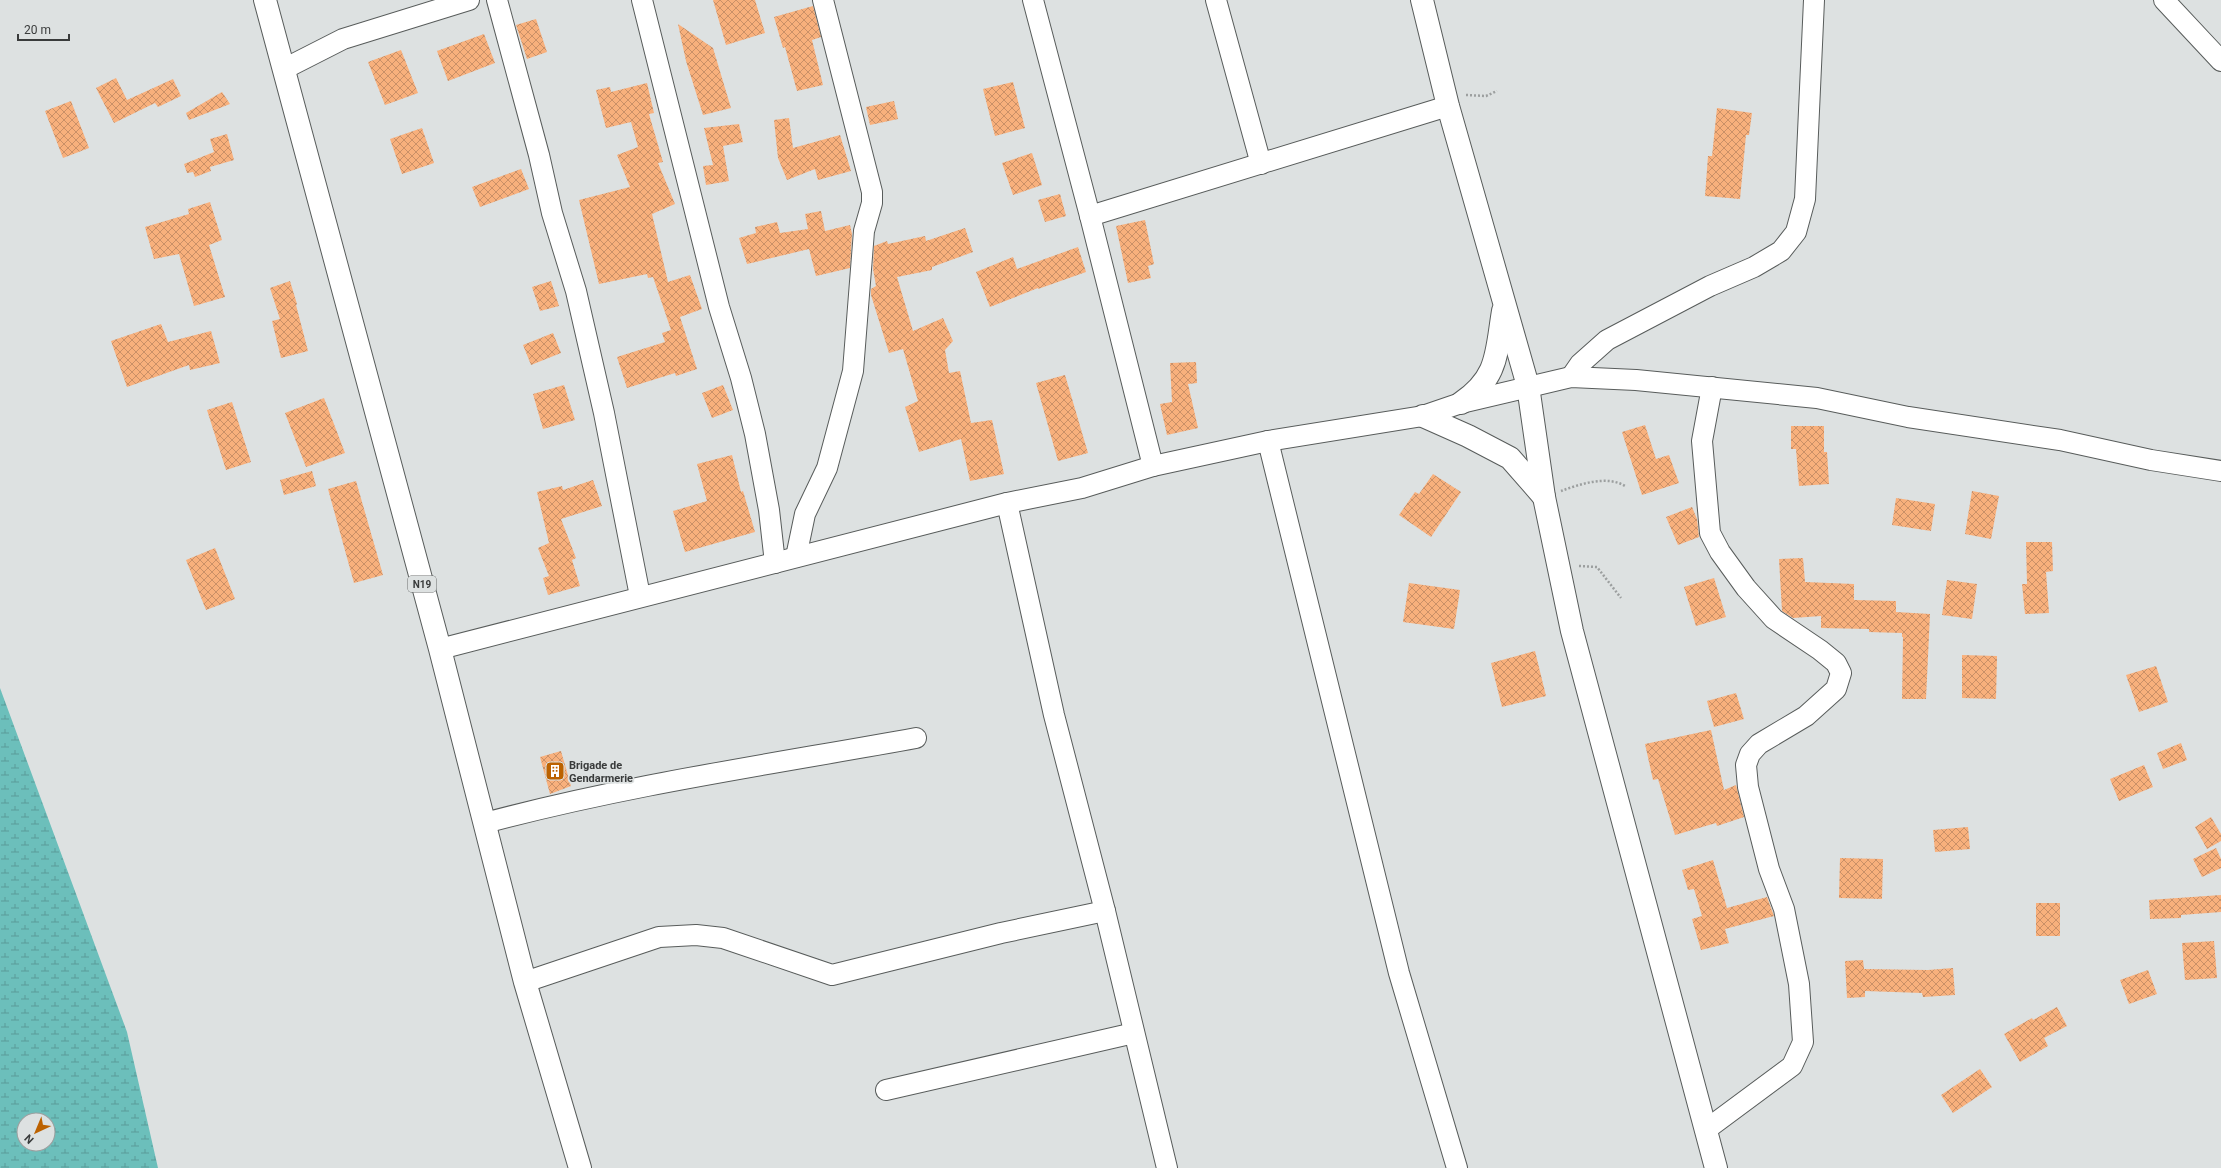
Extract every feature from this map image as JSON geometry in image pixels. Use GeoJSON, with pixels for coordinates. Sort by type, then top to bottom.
{"type":"FeatureCollection","features":[{"type":"Feature","properties":{"kind":"main road","name":"N19"},"geometry":{"type":"LineString","coordinates":[[265,0],[440,648],[525,982],[580,1168]]}},
{"type":"Feature","properties":{"kind":"main road"},"geometry":{"type":"LineString","coordinates":[[1422,0],[1446,101],[1504,307],[1528,386],[1544,497],[1572,631],[1708,1129],[1716,1168]]}},
{"type":"Feature","properties":{"kind":"main road"},"geometry":{"type":"LineString","coordinates":[[1461,403],[1475,393],[1485,383],[1494,364],[1504,307]]}},
{"type":"Feature","properties":{"kind":"main road"},"geometry":{"type":"LineString","coordinates":[[1423,416],[1468,436],[1510,458],[1544,497]]}},
{"type":"Feature","properties":{"kind":"street"},"geometry":{"type":"LineString","coordinates":[[284,69],[343,39],[468,0]]}},
{"type":"Feature","properties":{"kind":"street"},"geometry":{"type":"LineString","coordinates":[[497,0],[539,155],[552,213],[576,292],[605,420],[640,596]]}},
{"type":"Feature","properties":{"kind":"street"},"geometry":{"type":"LineString","coordinates":[[642,0],[719,307],[741,378],[755,434],[769,510],[776,563]]}},
{"type":"Feature","properties":{"kind":"street"},"geometry":{"type":"LineString","coordinates":[[796,557],[805,514],[827,468],[853,371],[864,231],[872,203],[872,192],[823,0]]}},
{"type":"Feature","properties":{"kind":"street"},"geometry":{"type":"LineString","coordinates":[[1033,0],[1154,466]]}},
{"type":"Feature","properties":{"kind":"street"},"geometry":{"type":"LineString","coordinates":[[1216,0],[1260,164]]}},
{"type":"Feature","properties":{"kind":"street"},"geometry":{"type":"LineString","coordinates":[[1571,377],[1580,364],[1607,340],[1710,286],[1754,267],[1781,251],[1796,232],[1805,199],[1814,0]]}},
{"type":"Feature","properties":{"kind":"street"},"geometry":{"type":"LineString","coordinates":[[2164,0],[2221,61]]}},
{"type":"Feature","properties":{"kind":"street"},"geometry":{"type":"LineString","coordinates":[[1090,216],[1260,164],[1446,101]]}},
{"type":"Feature","properties":{"kind":"street"},"geometry":{"type":"LineString","coordinates":[[440,648],[1007,503],[1082,488],[1154,466],[1268,441],[1423,416],[1461,403],[1571,377],[1712,387],[1817,398],[1908,417],[2060,440],[2150,460],[2221,471]]}},
{"type":"Feature","properties":{"kind":"street"},"geometry":{"type":"LineString","coordinates":[[1708,1129],[1792,1066],[1803,1042],[1799,984],[1784,909],[1769,869],[1748,787],[1746,765],[1750,754],[1759,744],[1806,716],[1836,689],[1841,673],[1836,663],[1826,654],[1774,619],[1746,588],[1720,552],[1710,533],[1702,441],[1712,387]]}},
{"type":"Feature","properties":{"kind":"street"},"geometry":{"type":"LineString","coordinates":[[1268,441],[1399,973],[1457,1168]]}},
{"type":"Feature","properties":{"kind":"street"},"geometry":{"type":"LineString","coordinates":[[1007,503],[1054,715],[1105,911],[1167,1168]]}},
{"type":"Feature","properties":{"kind":"street"},"geometry":{"type":"LineString","coordinates":[[485,823],[526,812],[646,787],[916,738]]}},
{"type":"Feature","properties":{"kind":"street"},"geometry":{"type":"LineString","coordinates":[[525,982],[659,937],[696,935],[723,938],[832,975],[1001,933],[1105,911]]}},
{"type":"Feature","properties":{"kind":"street"},"geometry":{"type":"LineString","coordinates":[[886,1090],[1134,1033]]}},
{"type":"Feature","properties":{"kind":"path"},"geometry":{"type":"LineString","coordinates":[[1446,101],[1486,96],[1497,91]]}},
{"type":"Feature","properties":{"kind":"path"},"geometry":{"type":"LineString","coordinates":[[1544,497],[1575,486],[1592,483],[1616,480],[1625,486]]}},
{"type":"Feature","properties":{"kind":"path"},"geometry":{"type":"LineString","coordinates":[[1558,565],[1596,567],[1621,598]]}},
{"type":"Feature","properties":{"kind":"green space"},"geometry":{"type":"Polygon","coordinates":[[[0,688],[127,1032],[158,1168],[0,1168],[0,688]]]}},
{"type":"Feature","properties":{"kind":"building"},"geometry":{"type":"Polygon","coordinates":[[[713,0],[755,0],[765,33],[726,45],[713,0]]]}},
{"type":"Feature","properties":{"kind":"building"},"geometry":{"type":"Polygon","coordinates":[[[813,6],[821,37],[812,40],[823,85],[797,91],[785,47],[783,48],[774,17],[813,6]]]}},
{"type":"Feature","properties":{"kind":"building"},"geometry":{"type":"Polygon","coordinates":[[[536,19],[547,52],[527,59],[516,25],[536,19]]]}},
{"type":"Feature","properties":{"kind":"building"},"geometry":{"type":"Polygon","coordinates":[[[678,24],[713,48],[731,108],[703,115],[686,61],[678,24]]]}},
{"type":"Feature","properties":{"kind":"building"},"geometry":{"type":"Polygon","coordinates":[[[484,34],[495,63],[448,81],[437,51],[484,34]]]}},
{"type":"Feature","properties":{"kind":"building"},"geometry":{"type":"Polygon","coordinates":[[[401,50],[418,93],[385,105],[368,62],[401,50]]]}},
{"type":"Feature","properties":{"kind":"building"},"geometry":{"type":"Polygon","coordinates":[[[116,78],[127,100],[173,79],[181,96],[158,107],[155,103],[114,123],[96,88],[116,78]]]}},
{"type":"Feature","properties":{"kind":"building"},"geometry":{"type":"Polygon","coordinates":[[[1013,82],[1025,128],[995,136],[983,89],[1013,82]]]}},
{"type":"Feature","properties":{"kind":"building"},"geometry":{"type":"Polygon","coordinates":[[[647,83],[654,113],[649,114],[663,162],[658,163],[675,204],[652,214],[668,282],[690,275],[702,309],[680,317],[697,369],[676,376],[675,373],[627,388],[617,357],[665,342],[662,333],[671,330],[653,277],[648,278],[647,274],[599,284],[579,200],[630,187],[617,155],[638,147],[631,122],[606,128],[596,90],[610,87],[611,92],[647,83]]]}},
{"type":"Feature","properties":{"kind":"building"},"geometry":{"type":"Polygon","coordinates":[[[222,92],[230,104],[189,120],[186,113],[222,92]]]}},
{"type":"Feature","properties":{"kind":"building"},"geometry":{"type":"Polygon","coordinates":[[[71,101],[89,148],[63,158],[45,111],[71,101]]]}},
{"type":"Feature","properties":{"kind":"building"},"geometry":{"type":"Polygon","coordinates":[[[894,101],[898,119],[870,125],[866,107],[894,101]]]}},
{"type":"Feature","properties":{"kind":"building"},"geometry":{"type":"Polygon","coordinates":[[[1717,108],[1752,113],[1749,135],[1746,135],[1740,199],[1705,196],[1708,156],[1712,156],[1717,108]]]}},
{"type":"Feature","properties":{"kind":"building"},"geometry":{"type":"Polygon","coordinates":[[[789,118],[793,148],[840,135],[851,171],[818,180],[815,169],[787,180],[778,158],[774,120],[789,118]]]}},
{"type":"Feature","properties":{"kind":"building"},"geometry":{"type":"Polygon","coordinates":[[[739,124],[743,142],[723,146],[729,181],[706,185],[703,166],[713,165],[704,128],[739,124]]]}},
{"type":"Feature","properties":{"kind":"building"},"geometry":{"type":"Polygon","coordinates":[[[422,128],[434,163],[402,174],[390,139],[422,128]]]}},
{"type":"Feature","properties":{"kind":"building"},"geometry":{"type":"Polygon","coordinates":[[[227,134],[234,160],[210,167],[211,171],[195,177],[193,172],[187,173],[184,164],[214,152],[210,139],[227,134]]]}},
{"type":"Feature","properties":{"kind":"building"},"geometry":{"type":"Polygon","coordinates":[[[1032,153],[1042,185],[1013,195],[1002,163],[1032,153]]]}},
{"type":"Feature","properties":{"kind":"building"},"geometry":{"type":"Polygon","coordinates":[[[521,169],[529,189],[480,207],[472,187],[521,169]]]}},
{"type":"Feature","properties":{"kind":"building"},"geometry":{"type":"Polygon","coordinates":[[[1060,194],[1066,216],[1045,222],[1038,200],[1060,194]]]}},
{"type":"Feature","properties":{"kind":"building"},"geometry":{"type":"Polygon","coordinates":[[[210,202],[222,240],[209,245],[225,297],[194,306],[179,254],[154,259],[145,227],[189,214],[188,209],[210,202]]]}},
{"type":"Feature","properties":{"kind":"building"},"geometry":{"type":"Polygon","coordinates":[[[821,211],[825,231],[850,225],[852,234],[850,268],[816,276],[809,249],[747,264],[739,238],[756,233],[755,227],[777,222],[780,233],[808,229],[805,214],[821,211]]]}},
{"type":"Feature","properties":{"kind":"building"},"geometry":{"type":"Polygon","coordinates":[[[1145,220],[1154,264],[1148,266],[1151,278],[1128,283],[1116,226],[1145,220]]]}},
{"type":"Feature","properties":{"kind":"building"},"geometry":{"type":"Polygon","coordinates":[[[965,228],[973,252],[932,267],[932,270],[897,277],[913,331],[943,318],[953,341],[945,350],[949,373],[960,371],[971,423],[992,420],[1004,474],[970,481],[961,439],[919,452],[905,407],[918,401],[903,349],[889,353],[871,295],[871,289],[876,286],[873,269],[874,246],[887,241],[888,244],[925,236],[926,241],[965,228]]]}},
{"type":"Feature","properties":{"kind":"building"},"geometry":{"type":"Polygon","coordinates":[[[1078,247],[1086,272],[1038,288],[990,307],[976,272],[1013,257],[1017,269],[1078,247]]]}},
{"type":"Feature","properties":{"kind":"building"},"geometry":{"type":"Polygon","coordinates":[[[290,281],[308,351],[281,358],[272,321],[280,319],[270,288],[290,281]]]}},
{"type":"Feature","properties":{"kind":"building"},"geometry":{"type":"Polygon","coordinates":[[[551,281],[559,306],[540,311],[532,287],[551,281]]]}},
{"type":"Feature","properties":{"kind":"building"},"geometry":{"type":"Polygon","coordinates":[[[161,324],[168,342],[211,331],[220,363],[190,370],[189,365],[127,387],[111,341],[161,324]]]}},
{"type":"Feature","properties":{"kind":"building"},"geometry":{"type":"Polygon","coordinates":[[[553,333],[561,353],[531,365],[523,345],[553,333]]]}},
{"type":"Feature","properties":{"kind":"building"},"geometry":{"type":"Polygon","coordinates":[[[1196,362],[1197,383],[1188,384],[1198,428],[1167,435],[1160,404],[1172,402],[1170,363],[1196,362]]]}},
{"type":"Feature","properties":{"kind":"building"},"geometry":{"type":"Polygon","coordinates":[[[1065,375],[1088,453],[1058,461],[1036,383],[1065,375]]]}},
{"type":"Feature","properties":{"kind":"building"},"geometry":{"type":"Polygon","coordinates":[[[564,385],[575,420],[543,429],[533,394],[564,385]]]}},
{"type":"Feature","properties":{"kind":"building"},"geometry":{"type":"Polygon","coordinates":[[[723,385],[733,410],[712,418],[702,393],[723,385]]]}},
{"type":"Feature","properties":{"kind":"building"},"geometry":{"type":"Polygon","coordinates":[[[324,398],[345,453],[306,467],[285,413],[324,398]]]}},
{"type":"Feature","properties":{"kind":"building"},"geometry":{"type":"Polygon","coordinates":[[[232,402],[251,462],[226,470],[207,410],[232,402]]]}},
{"type":"Feature","properties":{"kind":"building"},"geometry":{"type":"Polygon","coordinates":[[[1645,425],[1656,459],[1669,455],[1679,483],[1642,495],[1622,432],[1645,425]]]}},
{"type":"Feature","properties":{"kind":"building"},"geometry":{"type":"Polygon","coordinates":[[[1791,426],[1824,426],[1824,452],[1827,452],[1829,484],[1799,486],[1796,449],[1791,449],[1791,426]]]}},
{"type":"Feature","properties":{"kind":"building"},"geometry":{"type":"Polygon","coordinates":[[[732,455],[741,492],[743,491],[755,532],[685,552],[673,511],[707,501],[697,464],[732,455]]]}},
{"type":"Feature","properties":{"kind":"building"},"geometry":{"type":"Polygon","coordinates":[[[312,471],[316,486],[284,495],[280,480],[312,471]]]}},
{"type":"Feature","properties":{"kind":"building"},"geometry":{"type":"Polygon","coordinates":[[[1433,474],[1461,492],[1431,537],[1399,515],[1415,492],[1419,494],[1433,474]]]}},
{"type":"Feature","properties":{"kind":"building"},"geometry":{"type":"Polygon","coordinates":[[[593,480],[602,506],[561,519],[576,558],[572,560],[580,586],[548,595],[543,578],[549,576],[538,548],[549,543],[537,492],[562,486],[563,490],[593,480]]]}},
{"type":"Feature","properties":{"kind":"building"},"geometry":{"type":"Polygon","coordinates":[[[356,481],[383,575],[354,583],[328,489],[356,481]]]}},
{"type":"Feature","properties":{"kind":"building"},"geometry":{"type":"Polygon","coordinates":[[[1972,491],[1999,496],[1991,539],[1965,534],[1972,491]]]}},
{"type":"Feature","properties":{"kind":"building"},"geometry":{"type":"Polygon","coordinates":[[[1896,498],[1935,504],[1931,531],[1892,525],[1896,498]]]}},
{"type":"Feature","properties":{"kind":"building"},"geometry":{"type":"Polygon","coordinates":[[[1692,507],[1697,519],[1699,537],[1678,545],[1666,517],[1692,507]]]}},
{"type":"Feature","properties":{"kind":"building"},"geometry":{"type":"Polygon","coordinates":[[[2026,542],[2052,542],[2053,571],[2046,572],[2049,613],[2025,614],[2022,584],[2027,584],[2026,542]]]}},
{"type":"Feature","properties":{"kind":"building"},"geometry":{"type":"Polygon","coordinates":[[[215,548],[235,599],[206,610],[186,560],[215,548]]]}},
{"type":"Feature","properties":{"kind":"building"},"geometry":{"type":"Polygon","coordinates":[[[1803,558],[1805,582],[1854,584],[1854,600],[1896,601],[1896,612],[1930,614],[1926,699],[1902,699],[1902,633],[1869,632],[1869,629],[1821,628],[1821,616],[1793,618],[1782,611],[1779,559],[1803,558]]]}},
{"type":"Feature","properties":{"kind":"building"},"geometry":{"type":"Polygon","coordinates":[[[1714,578],[1726,617],[1696,626],[1684,587],[1714,578]]]}},
{"type":"Feature","properties":{"kind":"building"},"geometry":{"type":"Polygon","coordinates":[[[1947,580],[1977,584],[1972,619],[1942,615],[1947,580]]]}},
{"type":"Feature","properties":{"kind":"building"},"geometry":{"type":"Polygon","coordinates":[[[1409,583],[1460,590],[1454,629],[1403,622],[1409,583]]]}},
{"type":"Feature","properties":{"kind":"building"},"geometry":{"type":"Polygon","coordinates":[[[1535,651],[1546,696],[1502,707],[1491,663],[1535,651]]]}},
{"type":"Feature","properties":{"kind":"building"},"geometry":{"type":"Polygon","coordinates":[[[1962,655],[1997,656],[1996,699],[1962,698],[1962,655]]]}},
{"type":"Feature","properties":{"kind":"building"},"geometry":{"type":"Polygon","coordinates":[[[2156,666],[2168,702],[2139,712],[2126,675],[2156,666]]]}},
{"type":"Feature","properties":{"kind":"building"},"geometry":{"type":"Polygon","coordinates":[[[1736,693],[1744,719],[1714,727],[1707,701],[1736,693]]]}},
{"type":"Feature","properties":{"kind":"building"},"geometry":{"type":"Polygon","coordinates":[[[1711,730],[1724,790],[1736,785],[1744,817],[1717,826],[1716,823],[1675,835],[1658,779],[1653,780],[1645,744],[1711,730]]]}},
{"type":"Feature","properties":{"kind":"building"},"geometry":{"type":"Polygon","coordinates":[[[2181,743],[2187,760],[2163,769],[2157,753],[2181,743]]]}},
{"type":"Feature","properties":{"kind":"building","name":"Brigade de Gendarmerie"},"geometry":{"type":"Polygon","coordinates":[[[561,751],[571,786],[550,794],[540,757],[561,751]]]}},
{"type":"Feature","properties":{"kind":"building"},"geometry":{"type":"Polygon","coordinates":[[[2144,765],[2153,787],[2119,801],[2110,779],[2144,765]]]}},
{"type":"Feature","properties":{"kind":"building"},"geometry":{"type":"Polygon","coordinates":[[[2211,817],[2221,834],[2221,841],[2207,849],[2195,827],[2211,817]]]}},
{"type":"Feature","properties":{"kind":"building"},"geometry":{"type":"Polygon","coordinates":[[[1968,827],[1970,849],[1935,852],[1933,830],[1968,827]]]}},
{"type":"Feature","properties":{"kind":"building"},"geometry":{"type":"Polygon","coordinates":[[[2216,848],[2221,859],[2221,868],[2202,877],[2193,859],[2216,848]]]}},
{"type":"Feature","properties":{"kind":"building"},"geometry":{"type":"Polygon","coordinates":[[[1840,858],[1883,859],[1882,899],[1839,898],[1840,858]]]}},
{"type":"Feature","properties":{"kind":"building"},"geometry":{"type":"Polygon","coordinates":[[[1713,860],[1727,908],[1767,897],[1774,916],[1725,929],[1729,943],[1701,950],[1692,919],[1702,916],[1694,889],[1688,890],[1682,870],[1713,860]]]}},
{"type":"Feature","properties":{"kind":"building"},"geometry":{"type":"Polygon","coordinates":[[[2221,895],[2221,912],[2181,915],[2181,918],[2150,919],[2149,900],[2221,895]]]}},
{"type":"Feature","properties":{"kind":"building"},"geometry":{"type":"Polygon","coordinates":[[[2036,903],[2060,903],[2060,936],[2036,936],[2036,903]]]}},
{"type":"Feature","properties":{"kind":"building"},"geometry":{"type":"Polygon","coordinates":[[[2214,941],[2217,978],[2185,980],[2182,943],[2214,941]]]}},
{"type":"Feature","properties":{"kind":"building"},"geometry":{"type":"Polygon","coordinates":[[[1863,960],[1864,969],[1928,970],[1953,968],[1955,995],[1923,997],[1922,993],[1865,991],[1865,997],[1847,998],[1845,961],[1863,960]]]}},
{"type":"Feature","properties":{"kind":"building"},"geometry":{"type":"Polygon","coordinates":[[[2148,970],[2157,994],[2129,1004],[2120,980],[2148,970]]]}},
{"type":"Feature","properties":{"kind":"building"},"geometry":{"type":"Polygon","coordinates":[[[2057,1007],[2067,1026],[2044,1038],[2048,1046],[2020,1062],[2004,1034],[2032,1018],[2033,1020],[2057,1007]]]}},
{"type":"Feature","properties":{"kind":"building"},"geometry":{"type":"Polygon","coordinates":[[[1980,1069],[1992,1087],[1953,1113],[1941,1095],[1980,1069]]]}},
{"type":"Feature","properties":{"kind":"place","name":"Brigade de Gendarmerie"},"geometry":{"type":"Point","coordinates":[555,771]}}]}
